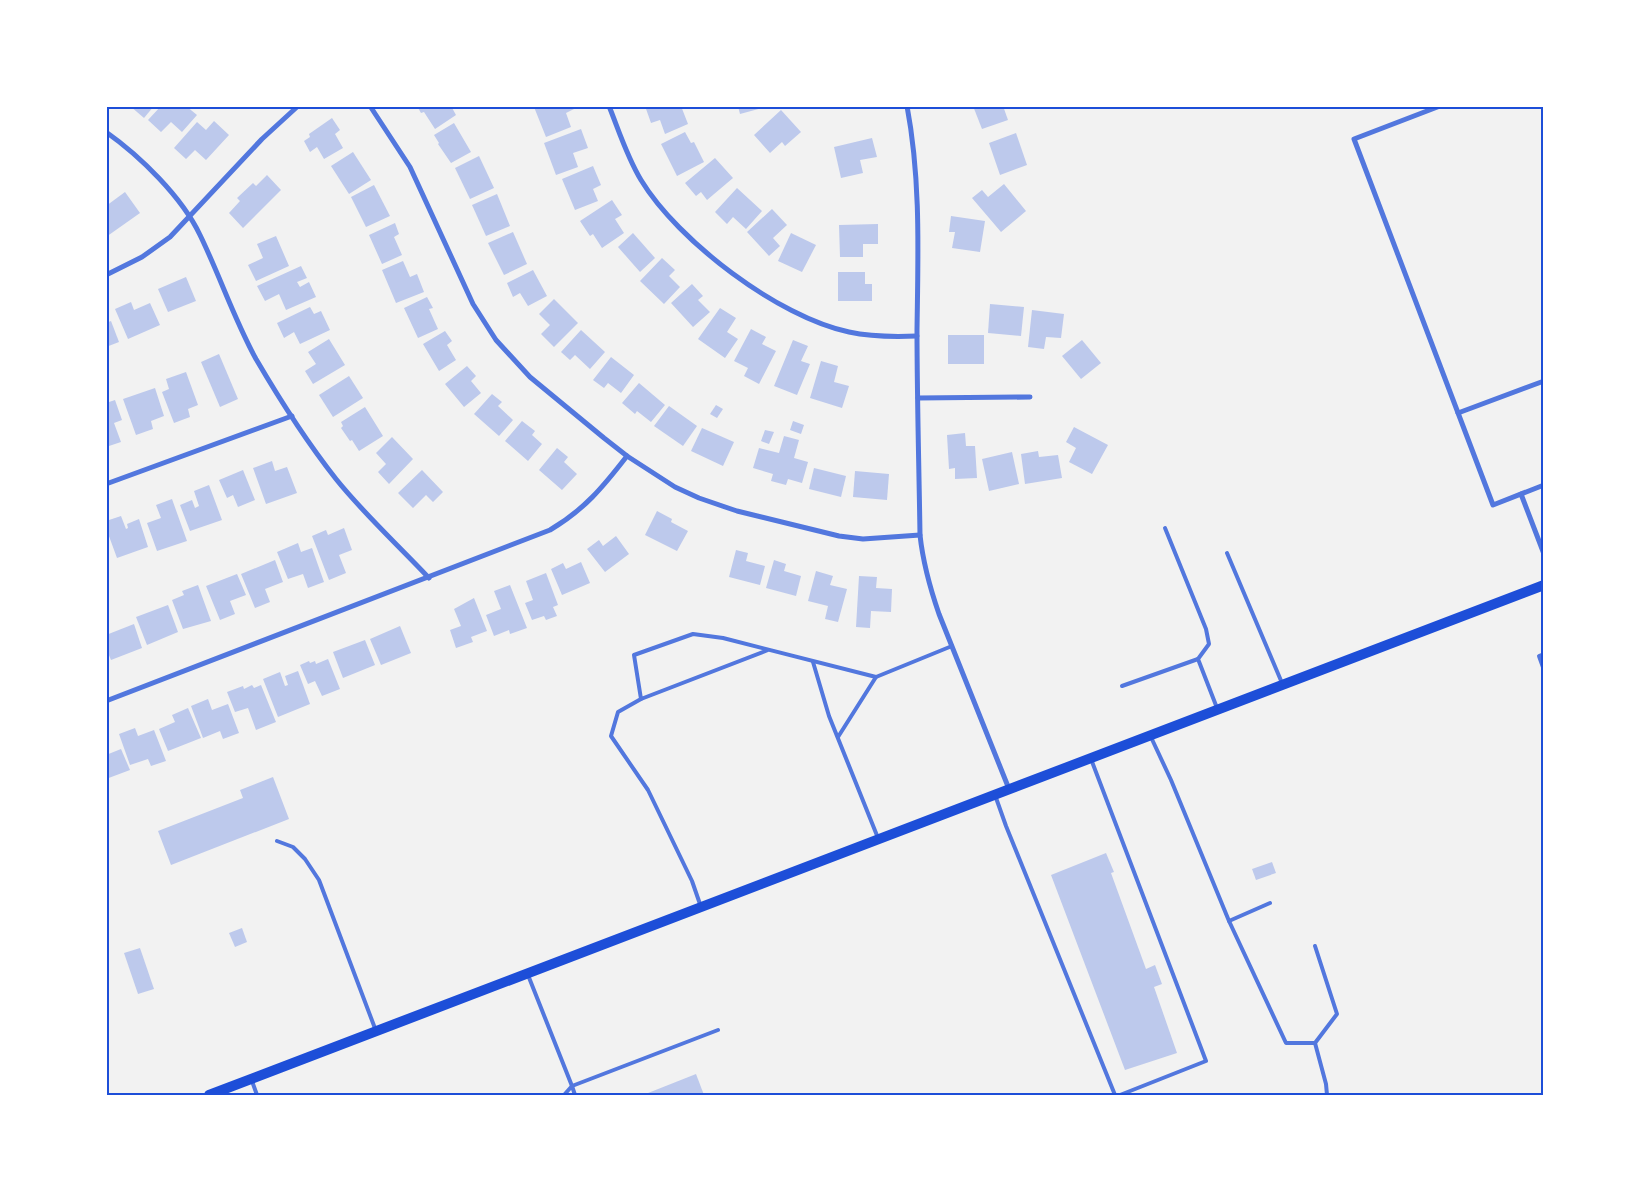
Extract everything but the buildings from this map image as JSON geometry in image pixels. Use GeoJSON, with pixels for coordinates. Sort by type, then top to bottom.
{"type":"FeatureCollection","features":[{"type":"Feature","properties":{"kind":"main road"},"geometry":{"type":"LineString","coordinates":[[209,1095],[1544,585]]}},
{"type":"Feature","properties":{"kind":"street"},"geometry":{"type":"LineString","coordinates":[[106,275],[142,258],[170,237],[262,139],[298,106]]}},
{"type":"Feature","properties":{"kind":"street"},"geometry":{"type":"LineString","coordinates":[[370,106],[410,167],[473,304],[496,340],[530,377],[627,456],[675,486],[699,498],[769,520],[855,538],[891,538],[920,535]]}},
{"type":"Feature","properties":{"kind":"street"},"geometry":{"type":"LineString","coordinates":[[609,106],[632,162],[660,208],[709,254],[742,280],[770,300],[826,326],[864,335],[882,337],[917,336]]}},
{"type":"Feature","properties":{"kind":"street"},"geometry":{"type":"LineString","coordinates":[[907,106],[918,206],[917,336],[920,535],[922,551],[931,591],[1010,790]]}},
{"type":"Feature","properties":{"kind":"street"},"geometry":{"type":"LineString","coordinates":[[1440,106],[1354,139],[1493,505],[1544,485]]}},
{"type":"Feature","properties":{"kind":"street"},"geometry":{"type":"LineString","coordinates":[[106,132],[140,160],[176,197],[200,234],[237,322],[256,359],[317,454],[337,480],[429,578]]}},
{"type":"Feature","properties":{"kind":"street"},"geometry":{"type":"LineString","coordinates":[[1458,413],[1544,381]]}},
{"type":"Feature","properties":{"kind":"street"},"geometry":{"type":"LineString","coordinates":[[918,398],[1030,397]]}},
{"type":"Feature","properties":{"kind":"street"},"geometry":{"type":"LineString","coordinates":[[106,484],[292,416]]}},
{"type":"Feature","properties":{"kind":"street"},"geometry":{"type":"LineString","coordinates":[[106,701],[536,537],[568,520],[601,490],[627,456]]}},
{"type":"Feature","properties":{"kind":"street"},"geometry":{"type":"LineString","coordinates":[[1521,494],[1544,554]]}},
{"type":"Feature","properties":{"kind":"lane"},"geometry":{"type":"LineString","coordinates":[[1122,686],[1198,659],[1209,644],[1206,629],[1165,528]]}},
{"type":"Feature","properties":{"kind":"lane"},"geometry":{"type":"LineString","coordinates":[[1227,553],[1283,685]]}},
{"type":"Feature","properties":{"kind":"lane"},"geometry":{"type":"LineString","coordinates":[[641,699],[634,655],[693,634],[722,638],[876,677]]}},
{"type":"Feature","properties":{"kind":"lane"},"geometry":{"type":"LineString","coordinates":[[838,737],[876,677],[952,646]]}},
{"type":"Feature","properties":{"kind":"lane"},"geometry":{"type":"LineString","coordinates":[[701,907],[692,881],[648,790],[611,736],[618,712],[641,699],[768,650]]}},
{"type":"Feature","properties":{"kind":"lane"},"geometry":{"type":"LineString","coordinates":[[1544,654],[1539,656],[1544,670]]}},
{"type":"Feature","properties":{"kind":"lane"},"geometry":{"type":"LineString","coordinates":[[1198,659],[1218,710]]}},
{"type":"Feature","properties":{"kind":"lane"},"geometry":{"type":"LineString","coordinates":[[813,662],[838,737],[878,839]]}},
{"type":"Feature","properties":{"kind":"lane"},"geometry":{"type":"LineString","coordinates":[[1150,736],[1171,780],[1229,921],[1286,1043],[1315,1043]]}},
{"type":"Feature","properties":{"kind":"lane"},"geometry":{"type":"LineString","coordinates":[[1091,758],[1206,1061],[1120,1095]]}},
{"type":"Feature","properties":{"kind":"lane"},"geometry":{"type":"LineString","coordinates":[[995,795],[1115,1095]]}},
{"type":"Feature","properties":{"kind":"lane"},"geometry":{"type":"LineString","coordinates":[[277,841],[293,847],[306,859],[319,880],[376,1031]]}},
{"type":"Feature","properties":{"kind":"lane"},"geometry":{"type":"LineString","coordinates":[[1229,921],[1270,903]]}},
{"type":"Feature","properties":{"kind":"lane"},"geometry":{"type":"LineString","coordinates":[[1314,946],[1338,1014],[1315,1043]]}},
{"type":"Feature","properties":{"kind":"lane"},"geometry":{"type":"LineString","coordinates":[[527,973],[575,1095]]}},
{"type":"Feature","properties":{"kind":"lane"},"geometry":{"type":"LineString","coordinates":[[564,1095],[572,1086],[718,1030]]}},
{"type":"Feature","properties":{"kind":"lane"},"geometry":{"type":"LineString","coordinates":[[1315,1043],[1327,1095]]}},
{"type":"Feature","properties":{"kind":"lane"},"geometry":{"type":"LineString","coordinates":[[251,1079],[257,1095]]}}]}
